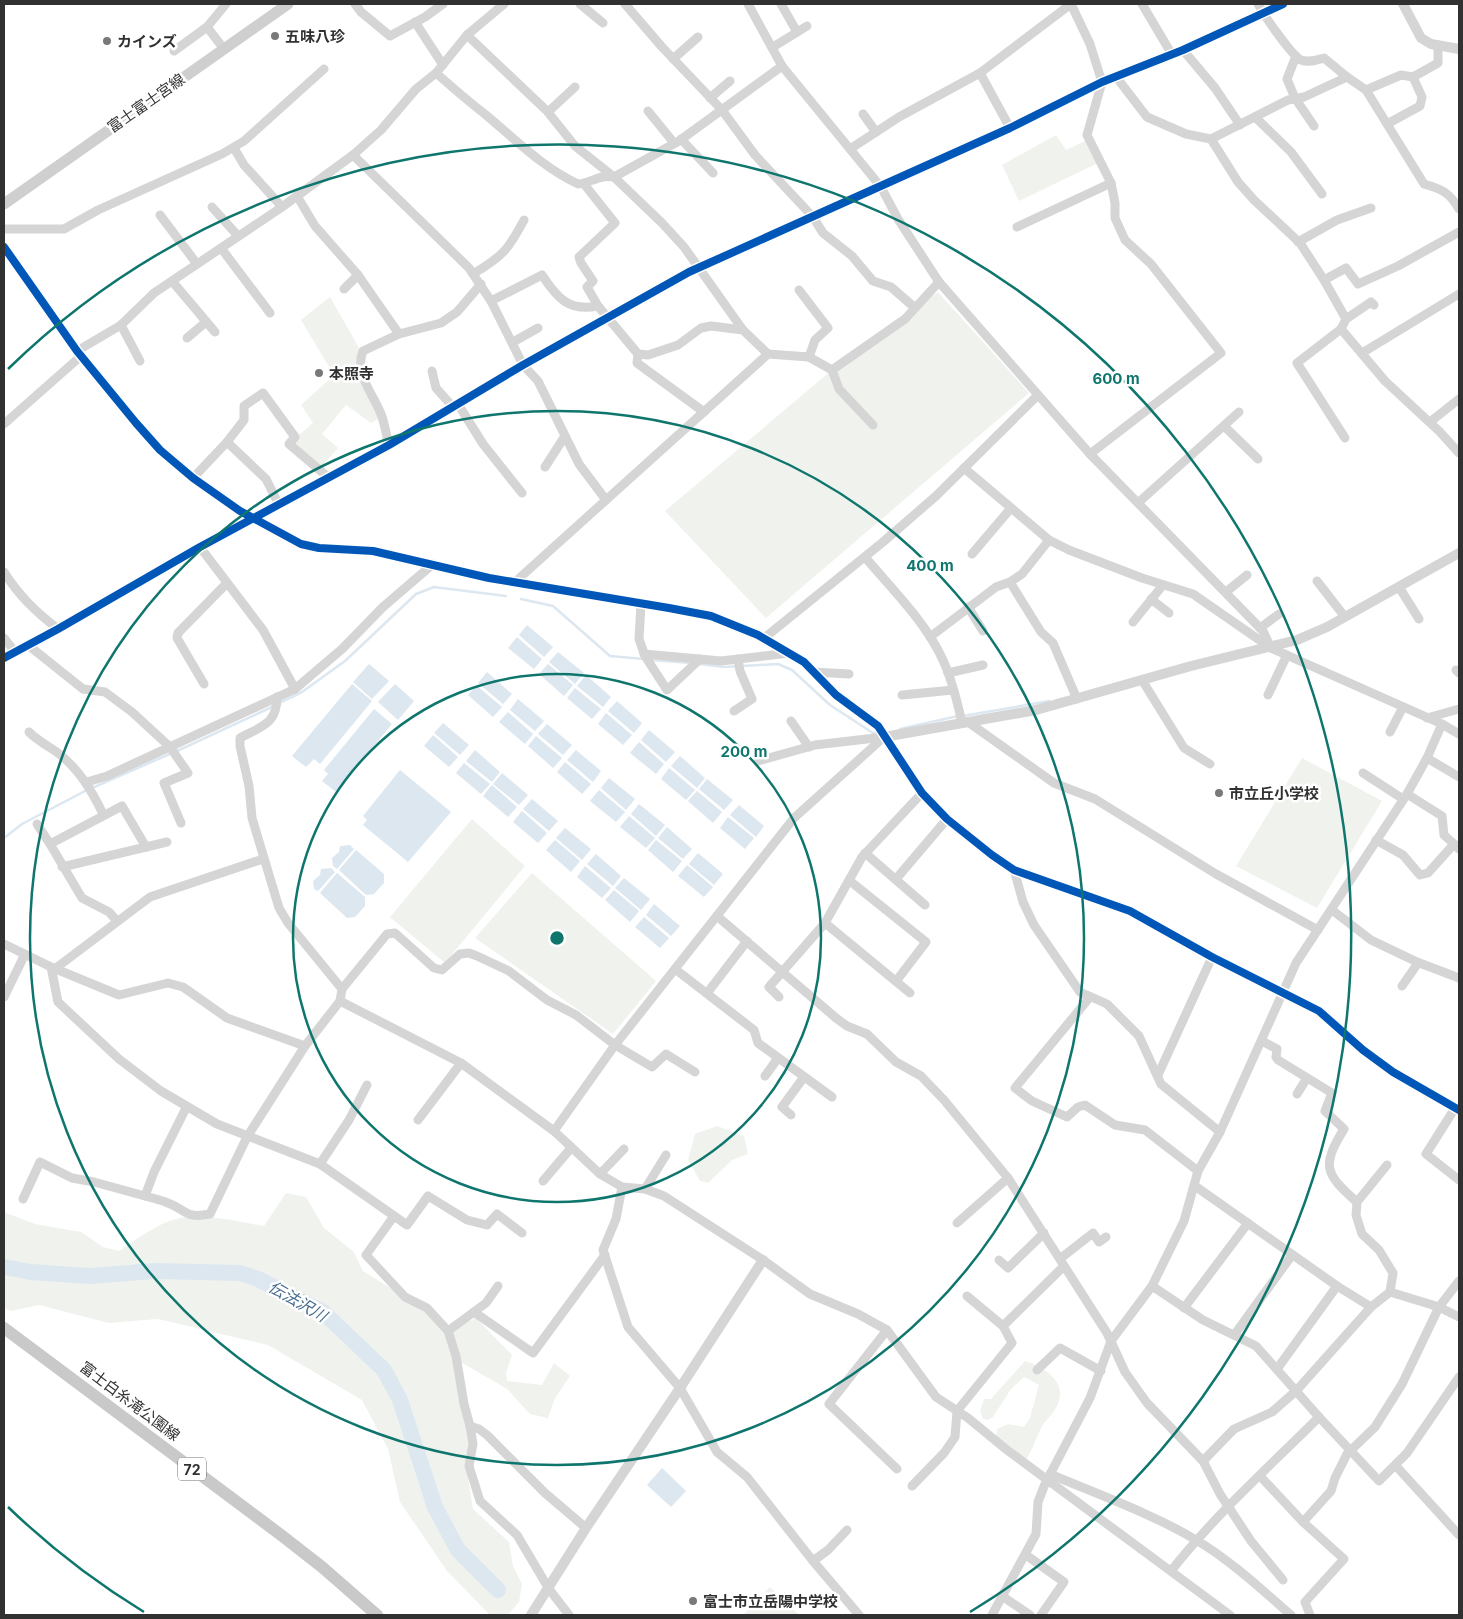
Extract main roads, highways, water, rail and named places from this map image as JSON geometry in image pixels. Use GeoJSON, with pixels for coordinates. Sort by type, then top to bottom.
{"type":"FeatureCollection","features":[{"type":"Feature","properties":{"kind":"main road","name":"富士富士宮線"},"geometry":{"type":"LineString","coordinates":[[4,204],[288,4]]}},
{"type":"Feature","properties":{"kind":"main road","name":"富士白糸滝公園線"},"geometry":{"type":"LineString","coordinates":[[4,1328],[281,1535],[330,1573],[376,1615]]}},
{"type":"Feature","properties":{"kind":"waterway"},"geometry":{"type":"LineString","coordinates":[[279,703],[302,692],[345,661],[416,594],[434,587],[506,596]]}},
{"type":"Feature","properties":{"kind":"waterway"},"geometry":{"type":"LineString","coordinates":[[521,599],[553,606],[610,656],[644,659]]}},
{"type":"Feature","properties":{"kind":"waterway"},"geometry":{"type":"LineString","coordinates":[[651,660],[691,663]]}},
{"type":"Feature","properties":{"kind":"waterway"},"geometry":{"type":"LineString","coordinates":[[699,664],[724,667],[778,664],[792,670],[830,705],[873,733],[880,733]]}},
{"type":"Feature","properties":{"kind":"waterway"},"geometry":{"type":"LineString","coordinates":[[963,716],[1049,701]]}},
{"type":"Feature","properties":{"kind":"waterway"},"geometry":{"type":"LineString","coordinates":[[177,751],[274,706]]}},
{"type":"Feature","properties":{"kind":"waterway"},"geometry":{"type":"LineString","coordinates":[[900,729],[958,716]]}},
{"type":"Feature","properties":{"kind":"waterway"},"geometry":{"type":"LineString","coordinates":[[92,788],[172,753]]}},
{"type":"Feature","properties":{"kind":"waterway"},"geometry":{"type":"LineString","coordinates":[[4,838],[22,824],[87,790]]}},
{"type":"Feature","properties":{"kind":"waterway","name":"伝法沢川"},"geometry":{"type":"LineString","coordinates":[[4,1267],[31,1272],[90,1276],[154,1271],[240,1273],[258,1279],[323,1312],[384,1370],[400,1400],[435,1507],[458,1550],[498,1590]]}},
{"type":"Feature","properties":{"kind":"place","name":"五味八珍"},"geometry":{"type":"Point","coordinates":[275,36]}},
{"type":"Feature","properties":{"kind":"place","name":"カインズ"},"geometry":{"type":"Point","coordinates":[107,41]}},
{"type":"Feature","properties":{"kind":"place","name":"本照寺"},"geometry":{"type":"Point","coordinates":[319,373]}},
{"type":"Feature","properties":{"kind":"place","name":"市立丘小学校"},"geometry":{"type":"Point","coordinates":[1219,793]}},
{"type":"Feature","properties":{"kind":"place","name":"富士市立岳陽中学校"},"geometry":{"type":"Point","coordinates":[693,1601]}}]}
